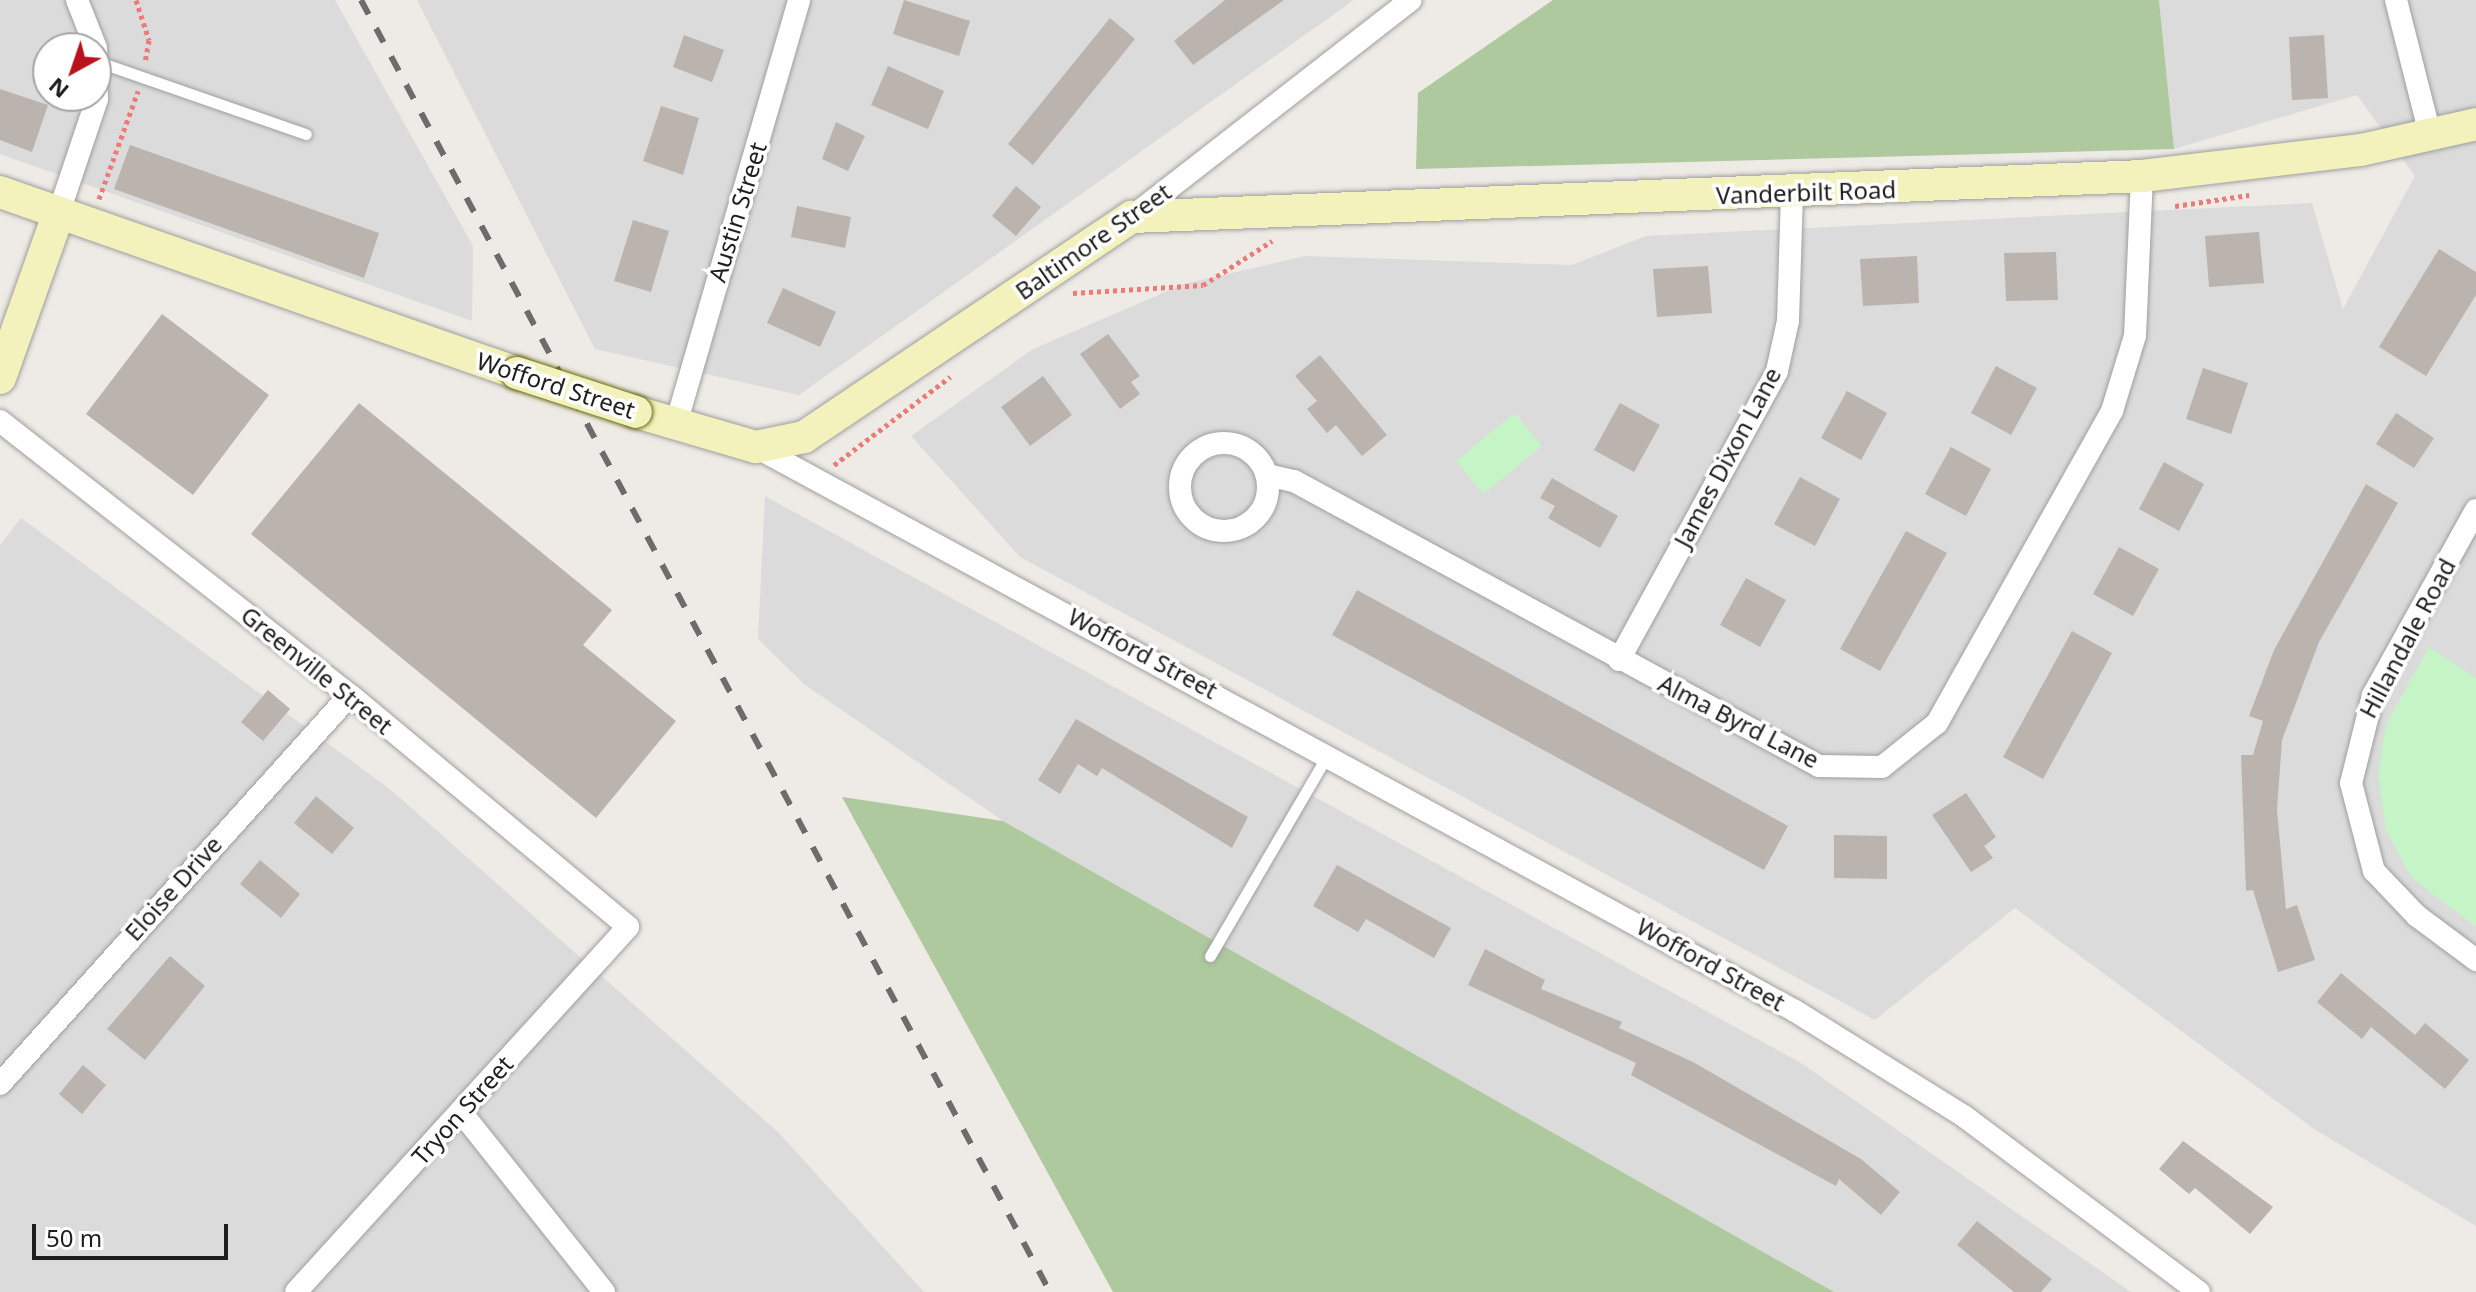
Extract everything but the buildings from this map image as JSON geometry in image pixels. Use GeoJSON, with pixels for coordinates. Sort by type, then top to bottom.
{"type":"FeatureCollection","features":[{"type":"Feature","properties":{"kind":"street"},"geometry":{"type":"LineString","coordinates":[[77,0],[89,32]]}},
{"type":"Feature","properties":{"kind":"street","name":"Austin Street"},"geometry":{"type":"LineString","coordinates":[[676,424],[799,0]]}},
{"type":"Feature","properties":{"kind":"street","name":"Baltimore Street"},"geometry":{"type":"LineString","coordinates":[[756,447],[828,426],[1132,217],[1411,0]]}},
{"type":"Feature","properties":{"kind":"street"},"geometry":{"type":"LineString","coordinates":[[2396,0],[2430,134]]}},
{"type":"Feature","properties":{"kind":"street"},"geometry":{"type":"LineString","coordinates":[[0,378],[93,112]]}},
{"type":"Feature","properties":{"kind":"street","name":"Vanderbilt Road"},"geometry":{"type":"LineString","coordinates":[[1132,217],[1792,193],[2142,176],[2242,168],[2476,124]]}},
{"type":"Feature","properties":{"kind":"street","name":"Alma Byrd Lane"},"geometry":{"type":"LineString","coordinates":[[1267,475],[1294,481],[1819,766],[1882,767],[1937,723],[2112,411],[2135,336],[2142,176]]}},
{"type":"Feature","properties":{"kind":"street","name":"Wofford Street"},"geometry":{"type":"LineString","coordinates":[[0,192],[58,215],[517,373],[756,447],[1328,754],[1876,1059],[2199,1292]]}},
{"type":"Feature","properties":{"kind":"street","name":"James Dixon Lane"},"geometry":{"type":"LineString","coordinates":[[1619,660],[1777,371],[1788,321],[1792,193]]}},
{"type":"Feature","properties":{"kind":"street","name":"Greenville Street"},"geometry":{"type":"LineString","coordinates":[[0,421],[350,695],[628,927]]}},
{"type":"Feature","properties":{"kind":"street","name":"Hillandale Road"},"geometry":{"type":"LineString","coordinates":[[2476,510],[2373,695],[2351,783],[2374,871],[2417,916],[2476,960]]}},
{"type":"Feature","properties":{"kind":"street","name":"Eloise Drive"},"geometry":{"type":"LineString","coordinates":[[0,1084],[350,695]]}},
{"type":"Feature","properties":{"kind":"street","name":"Tryon Street"},"geometry":{"type":"LineString","coordinates":[[296,1292],[628,927]]}},
{"type":"Feature","properties":{"kind":"street"},"geometry":{"type":"LineString","coordinates":[[461,1112],[604,1292]]}},
{"type":"Feature","properties":{"kind":"lane"},"geometry":{"type":"LineString","coordinates":[[112,59],[306,134]]}},
{"type":"Feature","properties":{"kind":"lane"},"geometry":{"type":"LineString","coordinates":[[1210,956],[1328,754]]}},
{"type":"Feature","properties":{"kind":"path"},"geometry":{"type":"LineString","coordinates":[[90,226],[144,72],[149,40],[136,0]]}},
{"type":"Feature","properties":{"kind":"path"},"geometry":{"type":"LineString","coordinates":[[1062,295],[1203,285],[1281,237]]}},
{"type":"Feature","properties":{"kind":"path"},"geometry":{"type":"LineString","coordinates":[[830,468],[964,367]]}},
{"type":"Feature","properties":{"kind":"shaded area"},"geometry":{"type":"Polygon","coordinates":[[[0,0],[335,0],[473,246],[472,321],[0,154],[0,0]]]}},
{"type":"Feature","properties":{"kind":"shaded area"},"geometry":{"type":"Polygon","coordinates":[[[417,0],[1354,0],[799,395],[595,349],[417,0]]]}},
{"type":"Feature","properties":{"kind":"shaded area"},"geometry":{"type":"Polygon","coordinates":[[[2159,0],[2476,0],[2476,1226],[2314,1129],[2015,908],[1875,1020],[1020,557],[911,436],[1033,349],[1184,284],[1305,256],[1572,265],[1646,236],[2312,203],[2343,309],[2415,176],[2357,95],[2174,149],[2159,0]]]}},
{"type":"Feature","properties":{"kind":"shaded area"},"geometry":{"type":"Polygon","coordinates":[[[765,496],[1801,1063],[2131,1292],[1834,1292],[1003,821],[804,684],[758,639],[765,496]]]}},
{"type":"Feature","properties":{"kind":"shaded area"},"geometry":{"type":"Polygon","coordinates":[[[21,518],[391,790],[778,1132],[924,1292],[0,1292],[0,545],[21,518]]]}},
{"type":"Feature","properties":{"kind":"green space"},"geometry":{"type":"Polygon","coordinates":[[[1553,0],[2159,0],[2174,149],[1416,169],[1418,93],[1553,0]]]}},
{"type":"Feature","properties":{"kind":"green space"},"geometry":{"type":"Polygon","coordinates":[[[1515,413],[1542,446],[1483,494],[1456,461],[1515,413]]]}},
{"type":"Feature","properties":{"kind":"green space"},"geometry":{"type":"Polygon","coordinates":[[[2429,647],[2476,678],[2476,927],[2412,878],[2386,831],[2378,774],[2386,724],[2429,647]]]}},
{"type":"Feature","properties":{"kind":"green space"},"geometry":{"type":"Polygon","coordinates":[[[842,797],[1003,821],[1834,1292],[1113,1292],[842,797]]]}},
{"type":"Feature","properties":{"kind":"railway"},"geometry":{"type":"LineString","coordinates":[[361,0],[1050,1292]]}}]}
